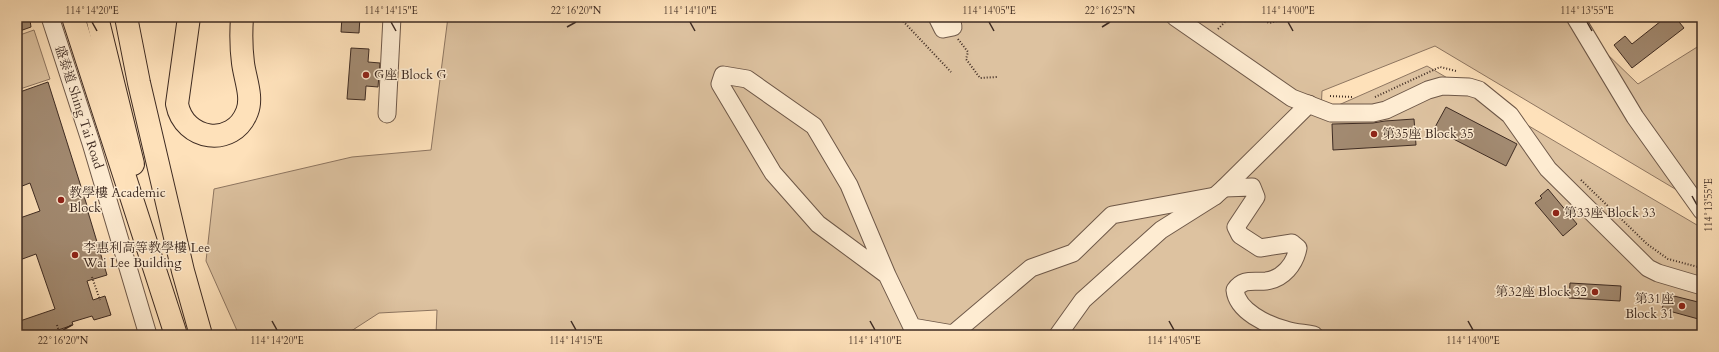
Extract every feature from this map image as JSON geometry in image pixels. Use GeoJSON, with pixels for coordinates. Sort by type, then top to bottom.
{"type":"FeatureCollection","features":[{"type":"Feature","properties":{"kind":"highway"},"geometry":{"type":"LineString","coordinates":[[73,17],[176,335]]}},
{"type":"Feature","properties":{"kind":"highway"},"geometry":{"type":"LineString","coordinates":[[97,17],[144,209],[164,300]]}},
{"type":"Feature","properties":{"kind":"highway"},"geometry":{"type":"LineString","coordinates":[[120,17],[139,83]]}},
{"type":"Feature","properties":{"kind":"highway"},"geometry":{"type":"LineString","coordinates":[[126,17],[139,83],[183,271],[201,335]]}},
{"type":"Feature","properties":{"kind":"highway"},"geometry":{"type":"LineString","coordinates":[[189,17],[177,104],[181,116],[189,127],[196,132],[211,136],[225,134],[232,130],[242,121],[247,110],[249,98],[241,46],[242,17]]}},
{"type":"Feature","properties":{"kind":"street","name":"盛泰道 Shing Tai Road"},"geometry":{"type":"LineString","coordinates":[[50,17],[92,143],[148,335]]}},
{"type":"Feature","properties":{"kind":"street"},"geometry":{"type":"LineString","coordinates":[[387,114],[392,17]]}},
{"type":"Feature","properties":{"kind":"street"},"geometry":{"type":"LineString","coordinates":[[936,17],[943,29],[952,22]]}},
{"type":"Feature","properties":{"kind":"street"},"geometry":{"type":"LineString","coordinates":[[1175,17],[1292,98],[1316,100],[1331,113],[1373,113],[1386,110],[1428,90],[1442,86],[1469,87],[1479,90],[1510,115],[1548,168],[1648,268],[1658,274],[1702,286]]}},
{"type":"Feature","properties":{"kind":"street"},"geometry":{"type":"LineString","coordinates":[[1575,17],[1635,117],[1702,211]]}},
{"type":"Feature","properties":{"kind":"street"},"geometry":{"type":"LineString","coordinates":[[887,274],[818,224],[773,173],[720,84],[723,74],[747,79],[814,126],[850,185],[887,274],[912,326],[953,334],[1032,268],[1073,253],[1112,215],[1220,192],[1252,187],[1256,197],[1236,227],[1240,235],[1260,248],[1292,243],[1298,248],[1296,258],[1290,268],[1278,277],[1267,281],[1244,281],[1238,285],[1235,290],[1236,296],[1246,310],[1268,323],[1285,330],[1314,335]]}},
{"type":"Feature","properties":{"kind":"street"},"geometry":{"type":"LineString","coordinates":[[1058,335],[1083,300],[1155,235],[1220,192],[1316,100]]}},
{"type":"Feature","properties":{"kind":"path"},"geometry":{"type":"LineString","coordinates":[[882,17],[901,18],[951,72]]}},
{"type":"Feature","properties":{"kind":"path"},"geometry":{"type":"LineString","coordinates":[[1260,17],[1269,23],[1292,17]]}},
{"type":"Feature","properties":{"kind":"path"},"geometry":{"type":"LineString","coordinates":[[952,22],[959,41],[968,52],[966,59],[980,78],[997,77]]}},
{"type":"Feature","properties":{"kind":"path"},"geometry":{"type":"LineString","coordinates":[[1373,98],[1440,67],[1460,72]]}},
{"type":"Feature","properties":{"kind":"path"},"geometry":{"type":"LineString","coordinates":[[1316,100],[1358,98]]}},
{"type":"Feature","properties":{"kind":"path"},"geometry":{"type":"LineString","coordinates":[[1581,180],[1647,244],[1668,259],[1702,268]]}},
{"type":"Feature","properties":{"kind":"path"},"geometry":{"type":"LineString","coordinates":[[92,277],[100,300]]}},
{"type":"Feature","properties":{"kind":"path"},"geometry":{"type":"LineString","coordinates":[[57,325],[60,335]]}},
{"type":"Feature","properties":{"kind":"shaded area"},"geometry":{"type":"Polygon","coordinates":[[[448,17],[1569,17],[1638,84],[1702,44],[1702,205],[1435,46],[1322,91],[1321,111],[1325,111],[1427,66],[1702,228],[1702,335],[436,335],[437,310],[379,313],[345,335],[239,335],[206,261],[214,189],[352,157],[431,150],[448,17]]]}},
{"type":"Feature","properties":{"kind":"shaded area"},"geometry":{"type":"Polygon","coordinates":[[[34,30],[50,79],[17,90],[17,36],[34,30]]]}},
{"type":"Feature","properties":{"kind":"building"},"geometry":{"type":"Polygon","coordinates":[[[17,17],[25,17],[30,20],[31,27],[17,32],[17,17]]]}},
{"type":"Feature","properties":{"kind":"building"},"geometry":{"type":"Polygon","coordinates":[[[342,17],[360,17],[359,33],[341,32],[342,17]]]}},
{"type":"Feature","properties":{"kind":"building"},"geometry":{"type":"Polygon","coordinates":[[[1657,17],[1675,17],[1684,28],[1632,68],[1614,45],[1625,36],[1632,44],[1661,21],[1657,17]]]}},
{"type":"Feature","properties":{"kind":"building","name":"G座 Block G"},"geometry":{"type":"Polygon","coordinates":[[[351,48],[369,49],[368,62],[380,63],[378,87],[366,86],[365,100],[347,99],[351,48]]]}},
{"type":"Feature","properties":{"kind":"building","name":"教學樓 Academic Block"},"geometry":{"type":"Polygon","coordinates":[[[48,82],[89,212],[107,275],[87,281],[93,300],[105,296],[111,315],[94,320],[92,316],[72,322],[73,325],[43,335],[17,335],[17,322],[55,309],[36,254],[17,261],[17,219],[40,211],[30,183],[17,188],[17,93],[48,82]]]}},
{"type":"Feature","properties":{"kind":"building"},"geometry":{"type":"Polygon","coordinates":[[[1446,107],[1517,144],[1506,166],[1434,129],[1446,107]]]}},
{"type":"Feature","properties":{"kind":"building","name":"第35座 Block 35"},"geometry":{"type":"Polygon","coordinates":[[[1414,119],[1416,145],[1333,150],[1332,124],[1373,123],[1414,119]]]}},
{"type":"Feature","properties":{"kind":"building","name":"第33座 Block 33"},"geometry":{"type":"Polygon","coordinates":[[[1548,189],[1577,224],[1563,236],[1535,203],[1542,198],[1540,196],[1548,189]]]}},
{"type":"Feature","properties":{"kind":"building","name":"第32座 Block 32"},"geometry":{"type":"Polygon","coordinates":[[[1570,283],[1621,286],[1620,301],[1569,298],[1570,283]]]}},
{"type":"Feature","properties":{"kind":"building","name":"第31座 Block 31"},"geometry":{"type":"Polygon","coordinates":[[[1666,294],[1702,303],[1702,320],[1662,309],[1666,294]]]}},
{"type":"Feature","properties":{"kind":"place","name":"G座 Block G"},"geometry":{"type":"Point","coordinates":[366,75]}},
{"type":"Feature","properties":{"kind":"place","name":"第35座 Block 35"},"geometry":{"type":"Point","coordinates":[1374,134]}},
{"type":"Feature","properties":{"kind":"place","name":"教學樓 Academic Block"},"geometry":{"type":"Point","coordinates":[61,200]}},
{"type":"Feature","properties":{"kind":"place","name":"第33座 Block 33"},"geometry":{"type":"Point","coordinates":[1556,213]}},
{"type":"Feature","properties":{"kind":"place","name":"李惠利高等教學樓 Lee Wai Lee Building"},"geometry":{"type":"Point","coordinates":[75,255]}},
{"type":"Feature","properties":{"kind":"place","name":"第32座 Block 32"},"geometry":{"type":"Point","coordinates":[1595,292]}},
{"type":"Feature","properties":{"kind":"place","name":"第31座 Block 31"},"geometry":{"type":"Point","coordinates":[1682,306]}}]}
